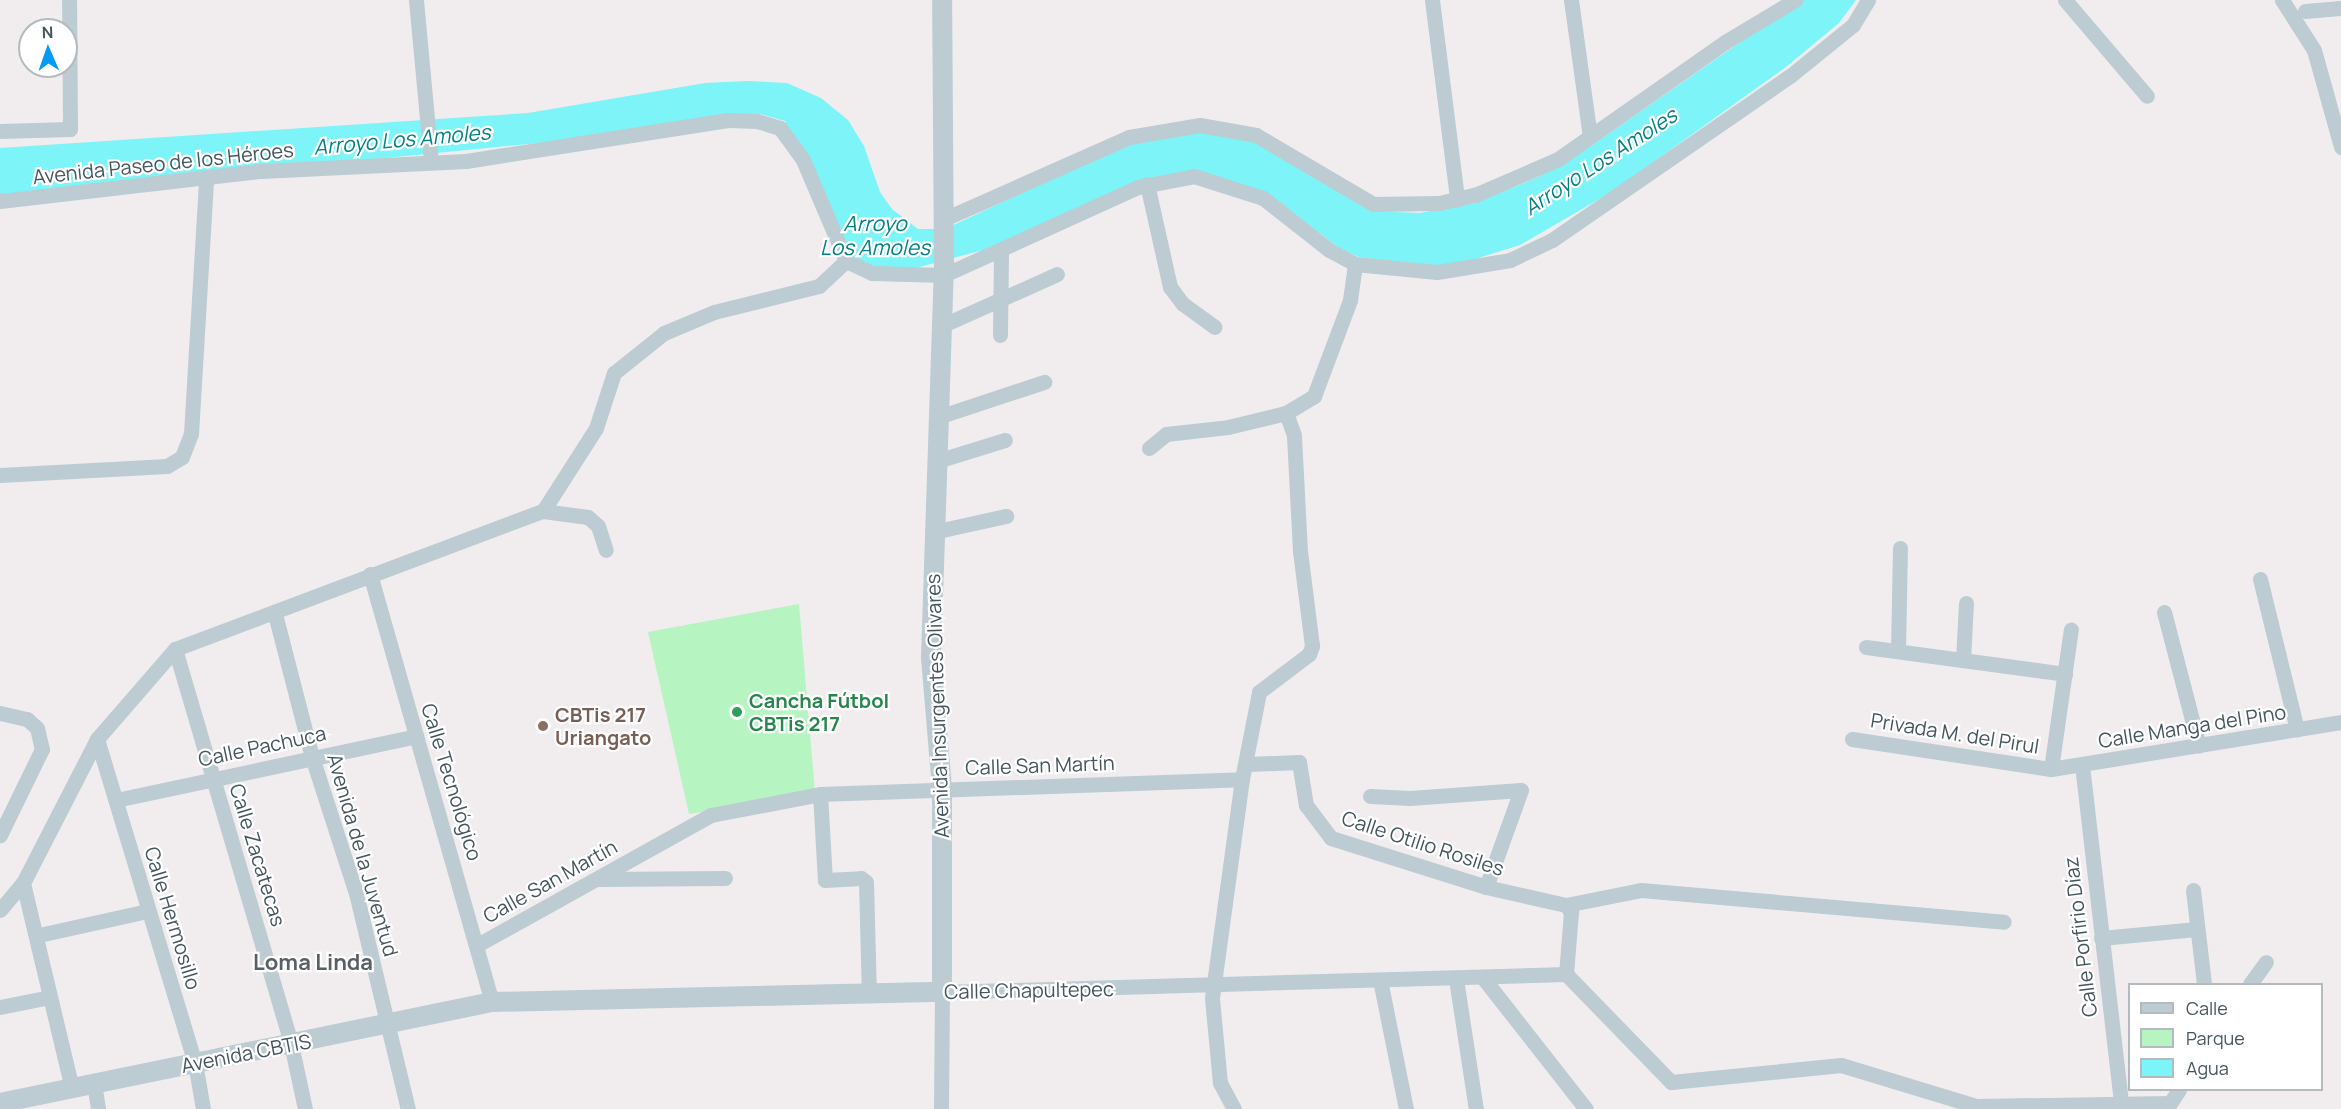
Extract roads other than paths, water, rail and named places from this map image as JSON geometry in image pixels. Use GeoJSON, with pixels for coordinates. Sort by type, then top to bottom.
{"type":"FeatureCollection","features":[{"type":"Feature","properties":{"kind":"street"},"geometry":{"type":"LineString","coordinates":[[0,131],[70,129],[69,0]]}},
{"type":"Feature","properties":{"kind":"street"},"geometry":{"type":"LineString","coordinates":[[416,0],[431,159]]}},
{"type":"Feature","properties":{"kind":"street"},"geometry":{"type":"LineString","coordinates":[[942,0],[944,223],[1129,137],[1200,125],[1256,135],[1373,204],[1395,206],[1457,200],[1526,175],[1590,137],[1725,42],[1795,0]]}},
{"type":"Feature","properties":{"kind":"street"},"geometry":{"type":"LineString","coordinates":[[1432,0],[1457,200]]}},
{"type":"Feature","properties":{"kind":"street"},"geometry":{"type":"LineString","coordinates":[[1571,0],[1590,137]]}},
{"type":"Feature","properties":{"kind":"street"},"geometry":{"type":"LineString","coordinates":[[543,511],[596,428],[614,373],[664,333],[714,312],[819,286],[846,261],[872,273],[944,272],[1001,250],[1147,184],[1194,176],[1263,198],[1329,250],[1355,264],[1437,272],[1484,266],[1532,251],[1702,140],[1837,39],[1866,6],[1877,0]]}},
{"type":"Feature","properties":{"kind":"street"},"geometry":{"type":"LineString","coordinates":[[2065,0],[2147,96]]}},
{"type":"Feature","properties":{"kind":"street"},"geometry":{"type":"LineString","coordinates":[[2282,0],[2304,10],[2341,8]]}},
{"type":"Feature","properties":{"kind":"street"},"geometry":{"type":"LineString","coordinates":[[2304,10],[2339,132],[2341,147]]}},
{"type":"Feature","properties":{"kind":"street","name":"Avenida Paseo de los Héroes"},"geometry":{"type":"LineString","coordinates":[[0,201],[206,180],[261,171],[431,159],[728,120],[757,121],[780,128],[803,160],[846,261]]}},
{"type":"Feature","properties":{"kind":"street"},"geometry":{"type":"LineString","coordinates":[[0,475],[167,466],[182,457],[191,434],[206,180]]}},
{"type":"Feature","properties":{"kind":"street"},"geometry":{"type":"LineString","coordinates":[[1147,184],[1170,287],[1183,304],[1215,327]]}},
{"type":"Feature","properties":{"kind":"street","name":"Avenida Insurgentes Olivares"},"geometry":{"type":"LineString","coordinates":[[941,1109],[942,789],[932,657],[933,532],[944,223]]}},
{"type":"Feature","properties":{"kind":"street"},"geometry":{"type":"LineString","coordinates":[[1000,335],[1001,250]]}},
{"type":"Feature","properties":{"kind":"street"},"geometry":{"type":"LineString","coordinates":[[1149,448],[1166,434],[1228,428],[1286,413],[1314,396],[1326,372],[1350,300],[1355,264]]}},
{"type":"Feature","properties":{"kind":"street"},"geometry":{"type":"LineString","coordinates":[[941,326],[1057,273]]}},
{"type":"Feature","properties":{"kind":"street"},"geometry":{"type":"LineString","coordinates":[[938,417],[1044,382]]}},
{"type":"Feature","properties":{"kind":"street"},"geometry":{"type":"LineString","coordinates":[[1234,1109],[1220,1083],[1213,986],[1245,772],[1259,692],[1309,654],[1312,646],[1300,550],[1294,435],[1286,413]]}},
{"type":"Feature","properties":{"kind":"street"},"geometry":{"type":"LineString","coordinates":[[937,461],[1005,440]]}},
{"type":"Feature","properties":{"kind":"street"},"geometry":{"type":"LineString","coordinates":[[0,910],[23,884],[97,739],[175,650],[275,614],[370,574],[543,511],[588,517],[598,526],[606,550]]}},
{"type":"Feature","properties":{"kind":"street"},"geometry":{"type":"LineString","coordinates":[[933,532],[1006,516]]}},
{"type":"Feature","properties":{"kind":"street"},"geometry":{"type":"LineString","coordinates":[[1898,651],[1900,548]]}},
{"type":"Feature","properties":{"kind":"street","name":"Calle Tecnológico"},"geometry":{"type":"LineString","coordinates":[[370,574],[479,944],[492,1002]]}},
{"type":"Feature","properties":{"kind":"street"},"geometry":{"type":"LineString","coordinates":[[2260,579],[2297,730]]}},
{"type":"Feature","properties":{"kind":"street"},"geometry":{"type":"LineString","coordinates":[[1963,660],[1966,603]]}},
{"type":"Feature","properties":{"kind":"street"},"geometry":{"type":"LineString","coordinates":[[2164,612],[2199,746]]}},
{"type":"Feature","properties":{"kind":"street","name":"Avenida de la Juventud"},"geometry":{"type":"LineString","coordinates":[[275,614],[312,757],[356,893],[408,1109]]}},
{"type":"Feature","properties":{"kind":"street"},"geometry":{"type":"LineString","coordinates":[[2051,769],[2071,628]]}},
{"type":"Feature","properties":{"kind":"street"},"geometry":{"type":"LineString","coordinates":[[1866,647],[2065,674]]}},
{"type":"Feature","properties":{"kind":"street","name":"Calle Zacatecas"},"geometry":{"type":"LineString","coordinates":[[175,650],[291,1044],[305,1109]]}},
{"type":"Feature","properties":{"kind":"street"},"geometry":{"type":"LineString","coordinates":[[0,713],[27,719],[37,728],[42,749],[0,835]]}},
{"type":"Feature","properties":{"kind":"street","name":"Calle Manga del Pino"},"geometry":{"type":"LineString","coordinates":[[2051,769],[2341,722]]}},
{"type":"Feature","properties":{"kind":"street","name":"Calle Pachuca"},"geometry":{"type":"LineString","coordinates":[[116,800],[212,777],[416,736]]}},
{"type":"Feature","properties":{"kind":"street","name":"Calle Hermosillo"},"geometry":{"type":"LineString","coordinates":[[97,739],[147,911],[195,1063],[203,1109]]}},
{"type":"Feature","properties":{"kind":"street","name":"Privada M. del Pirul"},"geometry":{"type":"LineString","coordinates":[[1852,739],[2051,769]]}},
{"type":"Feature","properties":{"kind":"street","name":"Calle Otilio Rosiles"},"geometry":{"type":"LineString","coordinates":[[1245,772],[1299,762],[1306,805],[1331,838],[1486,887],[1566,905]]}},
{"type":"Feature","properties":{"kind":"street","name":"Calle Porfirio Díaz"},"geometry":{"type":"LineString","coordinates":[[2082,765],[2121,1104]]}},
{"type":"Feature","properties":{"kind":"street","name":"Calle San Martín"},"geometry":{"type":"LineString","coordinates":[[479,944],[711,815],[820,794],[1245,772]]}},
{"type":"Feature","properties":{"kind":"street"},"geometry":{"type":"LineString","coordinates":[[1370,796],[1410,798],[1521,790],[1486,887]]}},
{"type":"Feature","properties":{"kind":"street"},"geometry":{"type":"LineString","coordinates":[[820,794],[825,880],[861,878],[866,882],[870,994]]}},
{"type":"Feature","properties":{"kind":"street"},"geometry":{"type":"LineString","coordinates":[[596,879],[725,878]]}},
{"type":"Feature","properties":{"kind":"street"},"geometry":{"type":"LineString","coordinates":[[23,884],[39,935],[50,997],[72,1088]]}},
{"type":"Feature","properties":{"kind":"street"},"geometry":{"type":"LineString","coordinates":[[2004,922],[1641,890],[1566,905],[1571,912],[1566,974],[1671,1082],[1841,1065],[1976,1106],[2121,1104],[2168,1106],[2178,1091]]}},
{"type":"Feature","properties":{"kind":"street"},"geometry":{"type":"LineString","coordinates":[[2193,890],[2204,983]]}},
{"type":"Feature","properties":{"kind":"street"},"geometry":{"type":"LineString","coordinates":[[39,935],[147,911]]}},
{"type":"Feature","properties":{"kind":"street"},"geometry":{"type":"LineString","coordinates":[[2102,938],[2197,929]]}},
{"type":"Feature","properties":{"kind":"street"},"geometry":{"type":"LineString","coordinates":[[2251,983],[2266,962]]}},
{"type":"Feature","properties":{"kind":"street","name":"Calle Chapultepec"},"geometry":{"type":"LineString","coordinates":[[492,1002],[1484,979],[1566,974]]}},
{"type":"Feature","properties":{"kind":"street"},"geometry":{"type":"LineString","coordinates":[[1456,979],[1476,1109]]}},
{"type":"Feature","properties":{"kind":"street"},"geometry":{"type":"LineString","coordinates":[[1484,979],[1586,1109]]}},
{"type":"Feature","properties":{"kind":"street"},"geometry":{"type":"LineString","coordinates":[[1380,980],[1406,1109]]}},
{"type":"Feature","properties":{"kind":"street"},"geometry":{"type":"LineString","coordinates":[[0,1007],[50,997]]}},
{"type":"Feature","properties":{"kind":"street","name":"Avenida CBTIS"},"geometry":{"type":"LineString","coordinates":[[0,1103],[389,1026],[492,1002]]}},
{"type":"Feature","properties":{"kind":"street"},"geometry":{"type":"LineString","coordinates":[[94,1083],[98,1109]]}},
{"type":"Feature","properties":{"kind":"water","name":"Arroyo Los Amoles"},"geometry":{"type":"Polygon","coordinates":[[[1801,0],[1856,0],[1839,23],[1786,67],[1613,191],[1520,245],[1443,269],[1359,257],[1339,248],[1270,195],[1193,171],[1002,245],[912,269],[875,269],[849,256],[785,121],[760,114],[549,142],[0,196],[0,148],[528,113],[705,83],[747,81],[787,83],[821,98],[848,120],[864,146],[880,192],[892,209],[918,229],[945,229],[1131,142],[1210,131],[1247,139],[1274,152],[1371,211],[1420,213],[1475,203],[1538,177],[1598,141],[1801,0]]]}},
{"type":"Feature","properties":{"kind":"place","name":"Cancha Fútbol CBTis 217"},"geometry":{"type":"Point","coordinates":[737,712]}},
{"type":"Feature","properties":{"kind":"place","name":"CBTis 217 Uriangato"},"geometry":{"type":"Point","coordinates":[543,726]}},
{"type":"Feature","properties":{"kind":"district","name":"Loma Linda"},"geometry":{"type":"Point","coordinates":[313,963]}}]}
